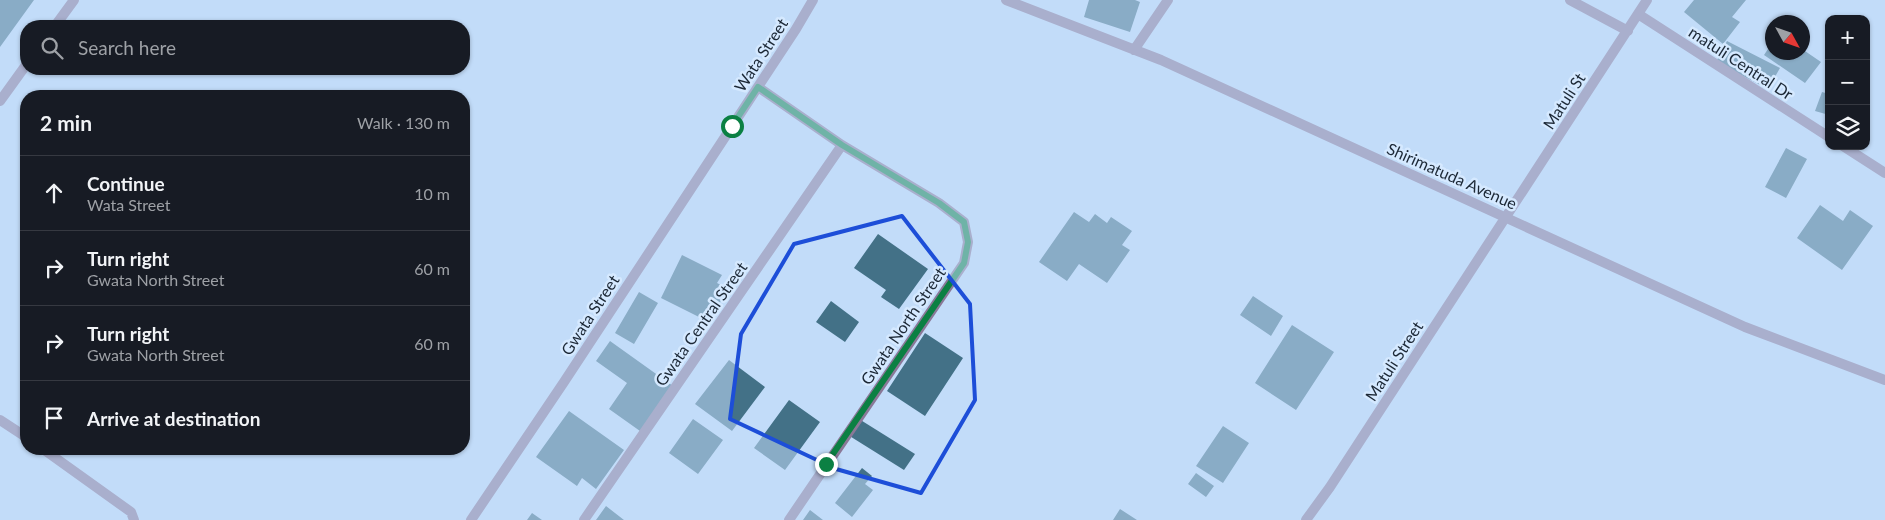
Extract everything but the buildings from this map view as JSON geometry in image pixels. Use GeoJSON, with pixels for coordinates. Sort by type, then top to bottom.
{"type":"FeatureCollection","features":[{"type":"Feature","properties":{"kind":"street"},"geometry":{"type":"LineString","coordinates":[[59,20],[74,0]]}},
{"type":"Feature","properties":{"kind":"street","name":"Wata Street"},"geometry":{"type":"LineString","coordinates":[[732,126],[813,0]]}},
{"type":"Feature","properties":{"kind":"street","name":"Shirimatuda Avenue"},"geometry":{"type":"LineString","coordinates":[[1006,0],[1160,60],[1745,327],[1885,380]]}},
{"type":"Feature","properties":{"kind":"street"},"geometry":{"type":"LineString","coordinates":[[1134,50],[1168,0]]}},
{"type":"Feature","properties":{"kind":"street"},"geometry":{"type":"LineString","coordinates":[[1570,0],[1628,31]]}},
{"type":"Feature","properties":{"kind":"street","name":"Matuli St"},"geometry":{"type":"LineString","coordinates":[[1506,217],[1647,0]]}},
{"type":"Feature","properties":{"kind":"street","name":"matuli Central Dr"},"geometry":{"type":"LineString","coordinates":[[1638,14],[1825,134]]}},
{"type":"Feature","properties":{"kind":"street"},"geometry":{"type":"LineString","coordinates":[[0,101],[20,74]]}},
{"type":"Feature","properties":{"kind":"street","name":"Gwata North Street"},"geometry":{"type":"LineString","coordinates":[[758,87],[842,145],[939,203],[964,222],[968,242],[964,263],[789,520]]}},
{"type":"Feature","properties":{"kind":"street","name":"Gwata Street"},"geometry":{"type":"LineString","coordinates":[[471,520],[732,126]]}},
{"type":"Feature","properties":{"kind":"street","name":"Gwata Central Street"},"geometry":{"type":"LineString","coordinates":[[584,520],[842,145]]}},
{"type":"Feature","properties":{"kind":"street"},"geometry":{"type":"LineString","coordinates":[[1849,150],[1885,173]]}},
{"type":"Feature","properties":{"kind":"street","name":"Matuli Street"},"geometry":{"type":"LineString","coordinates":[[1306,520],[1330,487],[1506,217]]}},
{"type":"Feature","properties":{"kind":"street"},"geometry":{"type":"LineString","coordinates":[[0,420],[20,433]]}},
{"type":"Feature","properties":{"kind":"street"},"geometry":{"type":"LineString","coordinates":[[52,455],[131,512],[134,520]]}},
{"type":"Feature","properties":{"kind":"highlighted area"},"geometry":{"type":"Polygon","coordinates":[[[902,216],[970,304],[975,400],[921,493],[836,469],[730,419],[741,334],[794,244],[902,216]]]}},
{"type":"Feature","properties":{"kind":"route"},"geometry":{"type":"LineString","coordinates":[[732,126],[758,87],[842,145],[939,203],[964,222],[968,242],[964,263],[826,464]]}}]}
